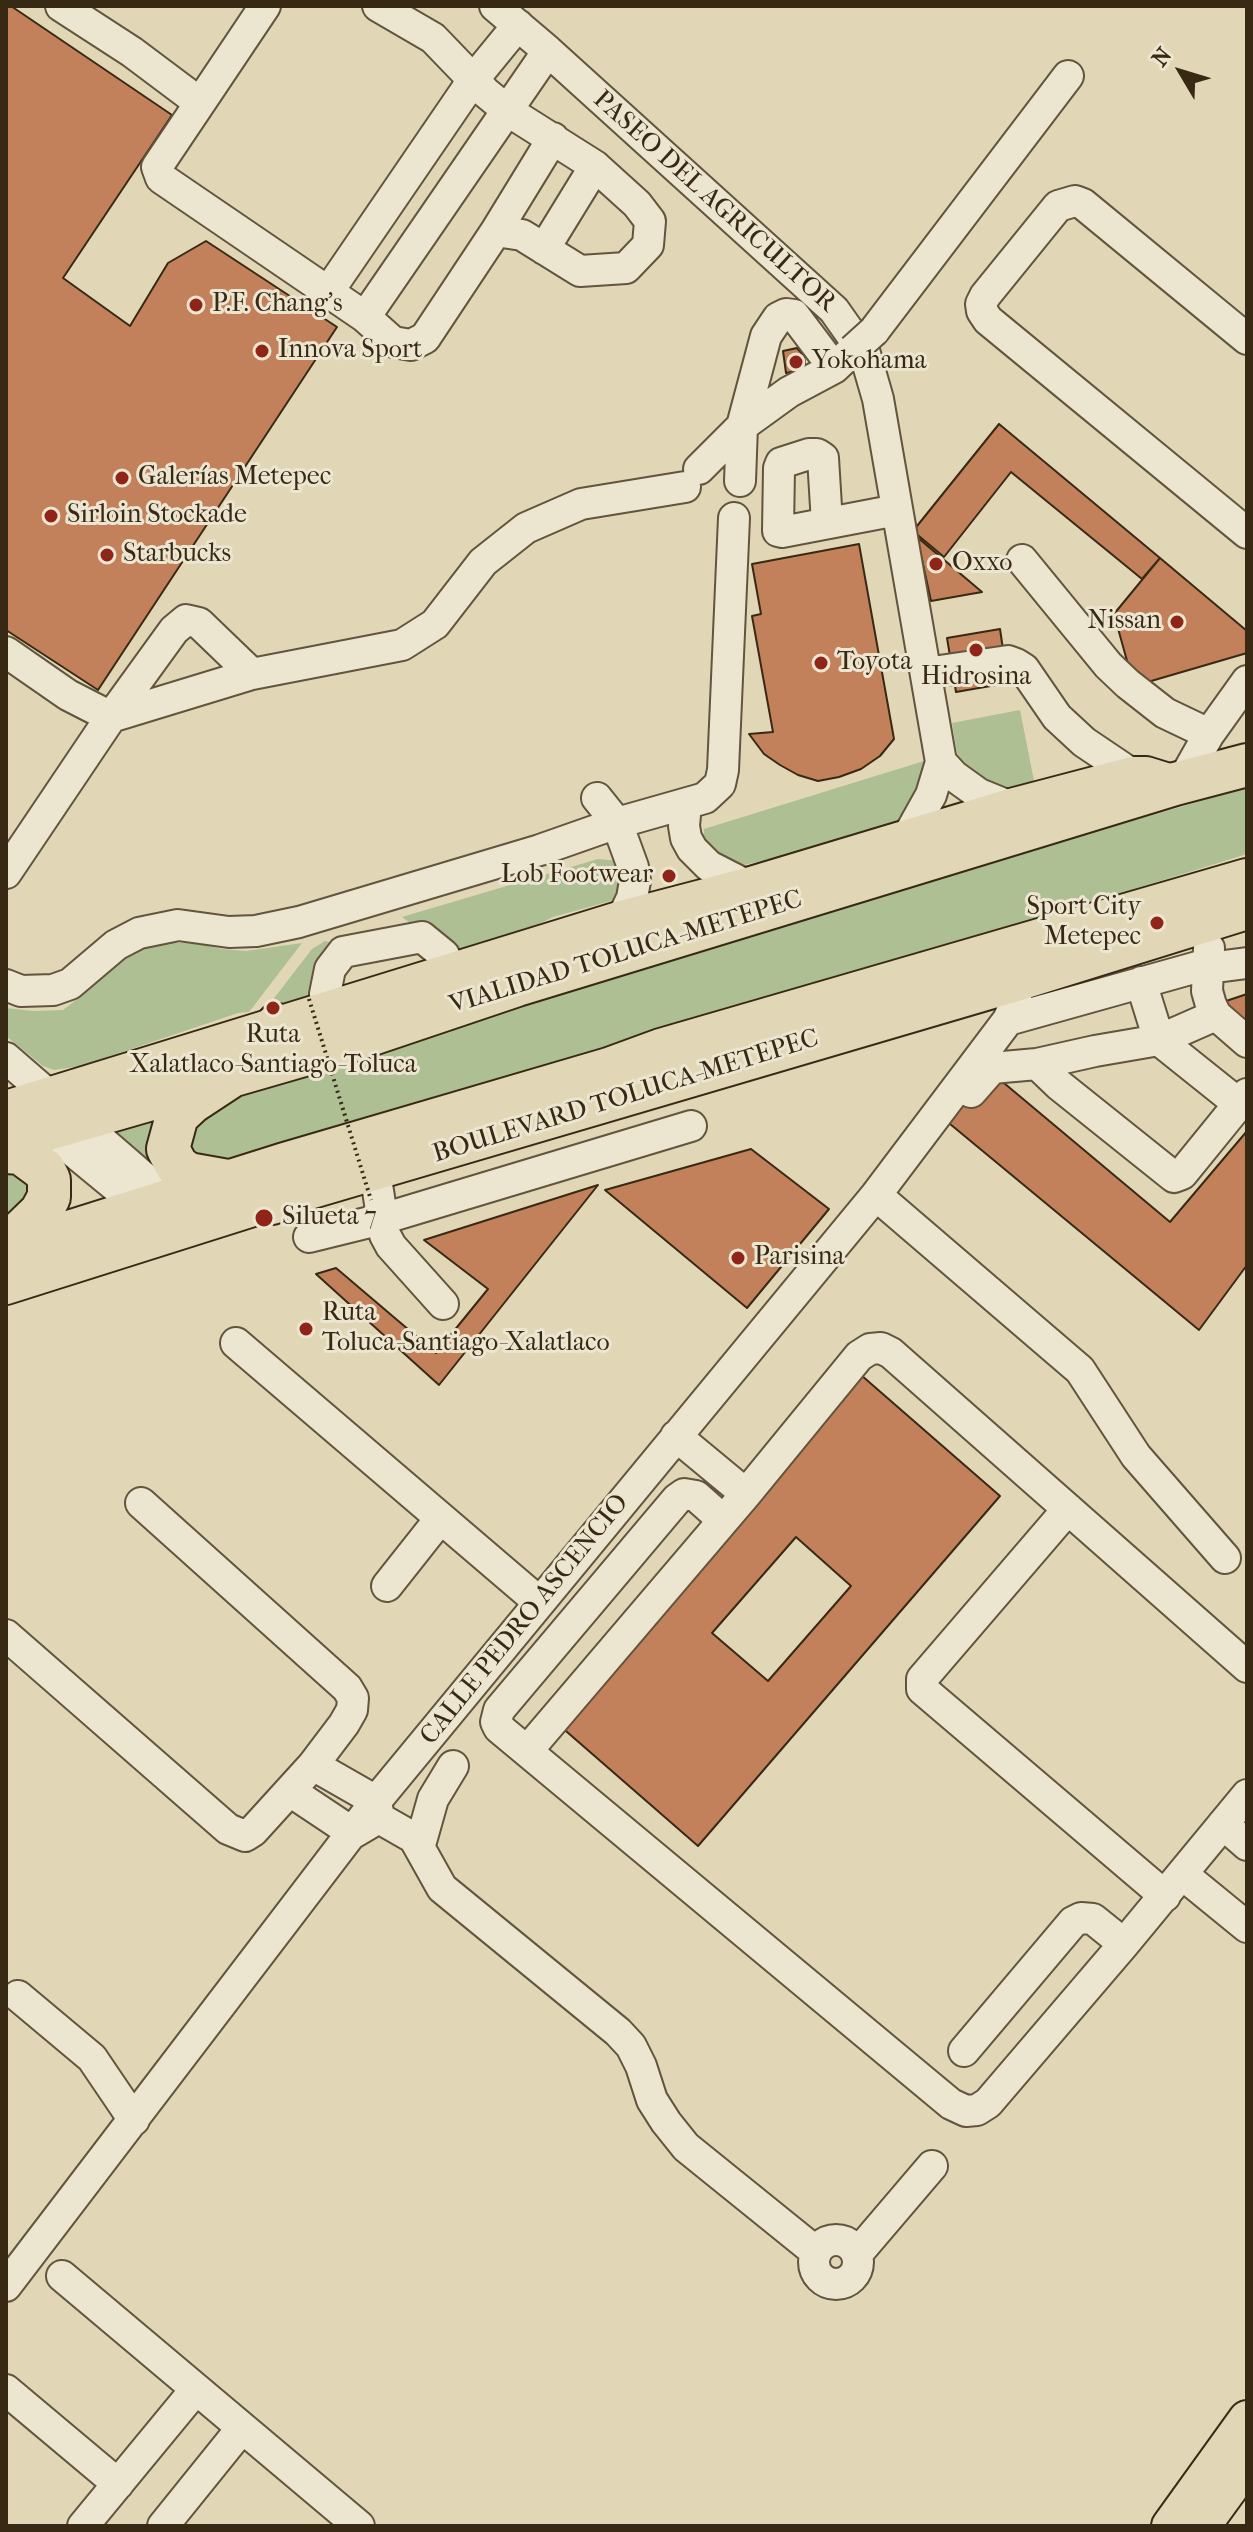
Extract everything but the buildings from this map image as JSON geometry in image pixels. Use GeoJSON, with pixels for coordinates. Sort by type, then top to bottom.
{"type":"FeatureCollection","features":[{"type":"Feature","properties":{"kind":"highway","name":"VIALIDAD TOLUCA-METEPEC"},"geometry":{"type":"LineString","coordinates":[[29,1114],[233,1075],[327,1017],[517,985],[1178,783],[1247,765]]}},
{"type":"Feature","properties":{"kind":"highway"},"geometry":{"type":"LineString","coordinates":[[277,1025],[233,1075],[192,1102],[177,1116],[168,1149],[177,1166],[188,1174],[278,1189],[606,1087],[661,1050],[1237,912]]}},
{"type":"Feature","properties":{"kind":"highway"},"geometry":{"type":"LineString","coordinates":[[464,969],[517,985]]}},
{"type":"Feature","properties":{"kind":"highway"},"geometry":{"type":"LineString","coordinates":[[192,1102],[287,1071],[327,1017]]}},
{"type":"Feature","properties":{"kind":"highway"},"geometry":{"type":"LineString","coordinates":[[6,1152],[21,1153],[44,1170],[49,1180],[49,1197],[41,1212],[6,1249]]}},
{"type":"Feature","properties":{"kind":"highway"},"geometry":{"type":"LineString","coordinates":[[6,1249],[233,1182]]}},
{"type":"Feature","properties":{"kind":"main road"},"geometry":{"type":"LineString","coordinates":[[29,1114],[277,1025],[327,1017],[622,919],[748,886],[1011,807],[1133,775],[1178,783]]}},
{"type":"Feature","properties":{"kind":"main road"},"geometry":{"type":"LineString","coordinates":[[1012,966],[1130,973],[1237,912]]}},
{"type":"Feature","properties":{"kind":"main road","name":"BOULEVARD TOLUCA-METEPEC"},"geometry":{"type":"LineString","coordinates":[[6,1286],[278,1189],[376,1197],[539,1124],[606,1087]]}},
{"type":"Feature","properties":{"kind":"main road"},"geometry":{"type":"LineString","coordinates":[[1170,2526],[1247,2419]]}},
{"type":"Feature","properties":{"kind":"main road"},"geometry":{"type":"LineString","coordinates":[[1202,2526],[1247,2464]]}},
{"type":"Feature","properties":{"kind":"street"},"geometry":{"type":"LineString","coordinates":[[61,6],[132,52],[200,103]]}},
{"type":"Feature","properties":{"kind":"street"},"geometry":{"type":"LineString","coordinates":[[265,6],[160,160],[157,174],[365,317],[393,342],[411,345],[425,338],[553,138]]}},
{"type":"Feature","properties":{"kind":"street"},"geometry":{"type":"LineString","coordinates":[[378,6],[433,38],[508,111],[595,166],[637,204],[650,221],[648,245],[626,268],[580,271],[522,235],[496,231]]}},
{"type":"Feature","properties":{"kind":"street"},"geometry":{"type":"LineString","coordinates":[[328,292],[473,80],[506,15]]}},
{"type":"Feature","properties":{"kind":"street","name":"PASEO DEL AGRICULTOR"},"geometry":{"type":"LineString","coordinates":[[506,15],[834,310],[865,354],[878,399],[941,762],[931,795],[907,838]]}},
{"type":"Feature","properties":{"kind":"street"},"geometry":{"type":"LineString","coordinates":[[365,317],[548,51]]}},
{"type":"Feature","properties":{"kind":"street"},"geometry":{"type":"LineString","coordinates":[[6,652],[68,695],[111,717],[252,674],[402,645],[435,624],[483,562],[526,528],[581,504],[692,478],[742,426],[854,350],[1068,76]]}},
{"type":"Feature","properties":{"kind":"street"},"geometry":{"type":"LineString","coordinates":[[544,249],[595,166]]}},
{"type":"Feature","properties":{"kind":"street"},"geometry":{"type":"LineString","coordinates":[[1247,339],[1083,204],[1075,201],[1058,206],[981,304],[988,320],[1247,533]]}},
{"type":"Feature","properties":{"kind":"street"},"geometry":{"type":"LineString","coordinates":[[740,481],[742,426],[766,336],[778,318],[786,314],[794,315],[854,350]]}},
{"type":"Feature","properties":{"kind":"street"},"geometry":{"type":"LineString","coordinates":[[827,523],[897,510]]}},
{"type":"Feature","properties":{"kind":"street"},"geometry":{"type":"LineString","coordinates":[[6,985],[35,992],[70,984],[116,945],[139,933],[178,925],[229,932],[256,931],[299,922],[540,850],[715,792],[723,770],[734,518]]}},
{"type":"Feature","properties":{"kind":"street"},"geometry":{"type":"LineString","coordinates":[[1022,560],[1108,665],[1128,684],[1165,713],[1209,734]]}},
{"type":"Feature","properties":{"kind":"street"},"geometry":{"type":"LineString","coordinates":[[6,873],[111,717],[174,630],[186,620],[199,623],[252,674]]}},
{"type":"Feature","properties":{"kind":"street"},"geometry":{"type":"LineString","coordinates":[[926,673],[1008,661],[1016,664],[1024,669],[1057,717],[1084,742],[1133,775]]}},
{"type":"Feature","properties":{"kind":"street"},"geometry":{"type":"LineString","coordinates":[[1178,783],[1247,681]]}},
{"type":"Feature","properties":{"kind":"street"},"geometry":{"type":"LineString","coordinates":[[941,762],[979,794],[1011,807]]}},
{"type":"Feature","properties":{"kind":"street"},"geometry":{"type":"LineString","coordinates":[[597,798],[617,823],[633,867],[635,881],[632,898],[622,919]]}},
{"type":"Feature","properties":{"kind":"street"},"geometry":{"type":"LineString","coordinates":[[686,804],[684,826],[692,849],[709,866],[748,886]]}},
{"type":"Feature","properties":{"kind":"street"},"geometry":{"type":"LineString","coordinates":[[1237,912],[1208,964],[1207,991],[1216,1015],[1247,1042]]}},
{"type":"Feature","properties":{"kind":"street"},"geometry":{"type":"LineString","coordinates":[[327,1017],[325,994],[330,969],[343,952],[422,937],[464,969]]}},
{"type":"Feature","properties":{"kind":"street"},"geometry":{"type":"LineString","coordinates":[[1008,1020],[1130,973],[1247,963]]}},
{"type":"Feature","properties":{"kind":"street","name":"CALLE PEDRO ASCENCIO"},"geometry":{"type":"LineString","coordinates":[[6,2286],[539,1602],[606,1521],[682,1441],[773,1317],[876,1195],[1008,1020],[1016,1002],[1012,966]]}},
{"type":"Feature","properties":{"kind":"street"},"geometry":{"type":"LineString","coordinates":[[1037,1064],[1174,1177],[1182,1174],[1243,1099],[1153,1042],[1130,973]]}},
{"type":"Feature","properties":{"kind":"street"},"geometry":{"type":"LineString","coordinates":[[962,1103],[992,1068],[1037,1064],[1153,1042],[1216,1015]]}},
{"type":"Feature","properties":{"kind":"street"},"geometry":{"type":"LineString","coordinates":[[6,1058],[29,1114],[156,1204]]}},
{"type":"Feature","properties":{"kind":"street"},"geometry":{"type":"LineString","coordinates":[[606,1087],[632,1144]]}},
{"type":"Feature","properties":{"kind":"street"},"geometry":{"type":"LineString","coordinates":[[539,1124],[549,1168]]}},
{"type":"Feature","properties":{"kind":"street"},"geometry":{"type":"LineString","coordinates":[[309,1237],[376,1197],[549,1168],[691,1126]]}},
{"type":"Feature","properties":{"kind":"street"},"geometry":{"type":"LineString","coordinates":[[876,1195],[1080,1370],[1136,1456],[1225,1558]]}},
{"type":"Feature","properties":{"kind":"street"},"geometry":{"type":"LineString","coordinates":[[376,1197],[385,1235],[391,1246],[443,1304]]}},
{"type":"Feature","properties":{"kind":"street"},"geometry":{"type":"LineString","coordinates":[[236,1343],[539,1602]]}},
{"type":"Feature","properties":{"kind":"street"},"geometry":{"type":"LineString","coordinates":[[527,1751],[859,1356],[870,1349],[881,1348],[891,1353],[1247,1667]]}},
{"type":"Feature","properties":{"kind":"street"},"geometry":{"type":"LineString","coordinates":[[682,1441],[746,1494]]}},
{"type":"Feature","properties":{"kind":"street"},"geometry":{"type":"LineString","coordinates":[[723,1520],[696,1496],[684,1494],[499,1710],[496,1715],[499,1728],[951,2104],[966,2111],[977,2110],[988,2103],[1247,1795]]}},
{"type":"Feature","properties":{"kind":"street"},"geometry":{"type":"LineString","coordinates":[[6,1635],[237,1835],[245,1836],[253,1831],[313,1765],[352,1710],[353,1698],[347,1688],[141,1503]]}},
{"type":"Feature","properties":{"kind":"street"},"geometry":{"type":"LineString","coordinates":[[1068,1509],[922,1679],[922,1689],[925,1695],[1173,1885],[1247,1927]]}},
{"type":"Feature","properties":{"kind":"street"},"geometry":{"type":"LineString","coordinates":[[387,1586],[440,1519]]}},
{"type":"Feature","properties":{"kind":"street"},"geometry":{"type":"LineString","coordinates":[[313,1765],[369,1817]]}},
{"type":"Feature","properties":{"kind":"street"},"geometry":{"type":"LineString","coordinates":[[420,1845],[433,1799],[453,1766]]}},
{"type":"Feature","properties":{"kind":"street"},"geometry":{"type":"LineString","coordinates":[[290,1791],[404,1831],[420,1845],[442,1888],[618,2032],[631,2046],[652,2100],[686,2147],[816,2252],[826,2242],[833,2240],[847,2243],[857,2254],[932,2166]]}},
{"type":"Feature","properties":{"kind":"street"},"geometry":{"type":"LineString","coordinates":[[1223,1824],[1247,1845]]}},
{"type":"Feature","properties":{"kind":"street"},"geometry":{"type":"LineString","coordinates":[[964,2051],[1073,1922],[1081,1918],[1093,1919],[1124,1944]]}},
{"type":"Feature","properties":{"kind":"street"},"geometry":{"type":"LineString","coordinates":[[18,1996],[92,2058],[134,2120]]}},
{"type":"Feature","properties":{"kind":"street"},"geometry":{"type":"LineString","coordinates":[[62,2276],[359,2526]]}},
{"type":"Feature","properties":{"kind":"street"},"geometry":{"type":"LineString","coordinates":[[83,2526],[196,2389]]}},
{"type":"Feature","properties":{"kind":"street"},"geometry":{"type":"LineString","coordinates":[[6,2390],[118,2484]]}},
{"type":"Feature","properties":{"kind":"street"},"geometry":{"type":"LineString","coordinates":[[165,2525],[242,2428]]}},
{"type":"Feature","properties":{"kind":"path"},"geometry":{"type":"LineString","coordinates":[[327,1017],[376,1197]]}},
{"type":"Feature","properties":{"kind":"green space"},"geometry":{"type":"Polygon","coordinates":[[[1020,710],[1035,786],[997,790],[975,779],[958,758],[952,723],[1020,710]]]}},
{"type":"Feature","properties":{"kind":"green space"},"geometry":{"type":"Polygon","coordinates":[[[924,761],[927,777],[908,820],[813,849],[735,867],[703,843],[704,829],[924,761]]]}},
{"type":"Feature","properties":{"kind":"green space"},"geometry":{"type":"Polygon","coordinates":[[[1247,788],[1247,854],[238,1167],[193,1166],[184,1123],[225,1097],[632,964],[1247,788]]]}},
{"type":"Feature","properties":{"kind":"green space"},"geometry":{"type":"Polygon","coordinates":[[[598,859],[619,861],[625,897],[553,917],[488,949],[468,955],[432,939],[402,917],[598,859]]]}},
{"type":"Feature","properties":{"kind":"green space"},"geometry":{"type":"Polygon","coordinates":[[[325,941],[344,961],[311,995],[265,1010],[312,949],[325,941]]]}},
{"type":"Feature","properties":{"kind":"green space"},"geometry":{"type":"Polygon","coordinates":[[[163,942],[246,951],[302,943],[249,1012],[238,1013],[81,1066],[54,1070],[43,1066],[6,1036],[6,1008],[63,1010],[88,991],[123,952],[163,942]]]}},
{"type":"Feature","properties":{"kind":"green space"},"geometry":{"type":"Polygon","coordinates":[[[171,1103],[158,1173],[105,1128],[171,1103]]]}},
{"type":"Feature","properties":{"kind":"green space"},"geometry":{"type":"Polygon","coordinates":[[[23,1162],[36,1197],[6,1220],[6,1163],[23,1162]]]}},
{"type":"Feature","properties":{"kind":"place","name":"P.F. Chang's"},"geometry":{"type":"Point","coordinates":[196,305]}},
{"type":"Feature","properties":{"kind":"place","name":"Innova Sport"},"geometry":{"type":"Point","coordinates":[262,351]}},
{"type":"Feature","properties":{"kind":"place","name":"Yokohama"},"geometry":{"type":"Point","coordinates":[796,362]}},
{"type":"Feature","properties":{"kind":"place","name":"Galerías Metepec"},"geometry":{"type":"Point","coordinates":[122,478]}},
{"type":"Feature","properties":{"kind":"place","name":"Sirloin Stockade"},"geometry":{"type":"Point","coordinates":[51,516]}},
{"type":"Feature","properties":{"kind":"place","name":"Starbucks"},"geometry":{"type":"Point","coordinates":[107,555]}},
{"type":"Feature","properties":{"kind":"place","name":"Oxxo"},"geometry":{"type":"Point","coordinates":[936,564]}},
{"type":"Feature","properties":{"kind":"place","name":"Nissan"},"geometry":{"type":"Point","coordinates":[1177,622]}},
{"type":"Feature","properties":{"kind":"place","name":"Hidrosina"},"geometry":{"type":"Point","coordinates":[976,650]}},
{"type":"Feature","properties":{"kind":"place","name":"Toyota"},"geometry":{"type":"Point","coordinates":[821,663]}},
{"type":"Feature","properties":{"kind":"place","name":"Lob Footwear"},"geometry":{"type":"Point","coordinates":[669,876]}},
{"type":"Feature","properties":{"kind":"place","name":"Sport City Metepec"},"geometry":{"type":"Point","coordinates":[1157,923]}},
{"type":"Feature","properties":{"kind":"place","name":"Ruta Xalatlaco-Santiago-Toluca"},"geometry":{"type":"Point","coordinates":[273,1008]}},
{"type":"Feature","properties":{"kind":"place","name":"Silueta 7"},"geometry":{"type":"Point","coordinates":[264,1218]}},
{"type":"Feature","properties":{"kind":"place","name":"Parisina"},"geometry":{"type":"Point","coordinates":[738,1258]}},
{"type":"Feature","properties":{"kind":"place","name":"Ruta Toluca-Santiago-Xalatlaco"},"geometry":{"type":"Point","coordinates":[306,1329]}}]}
